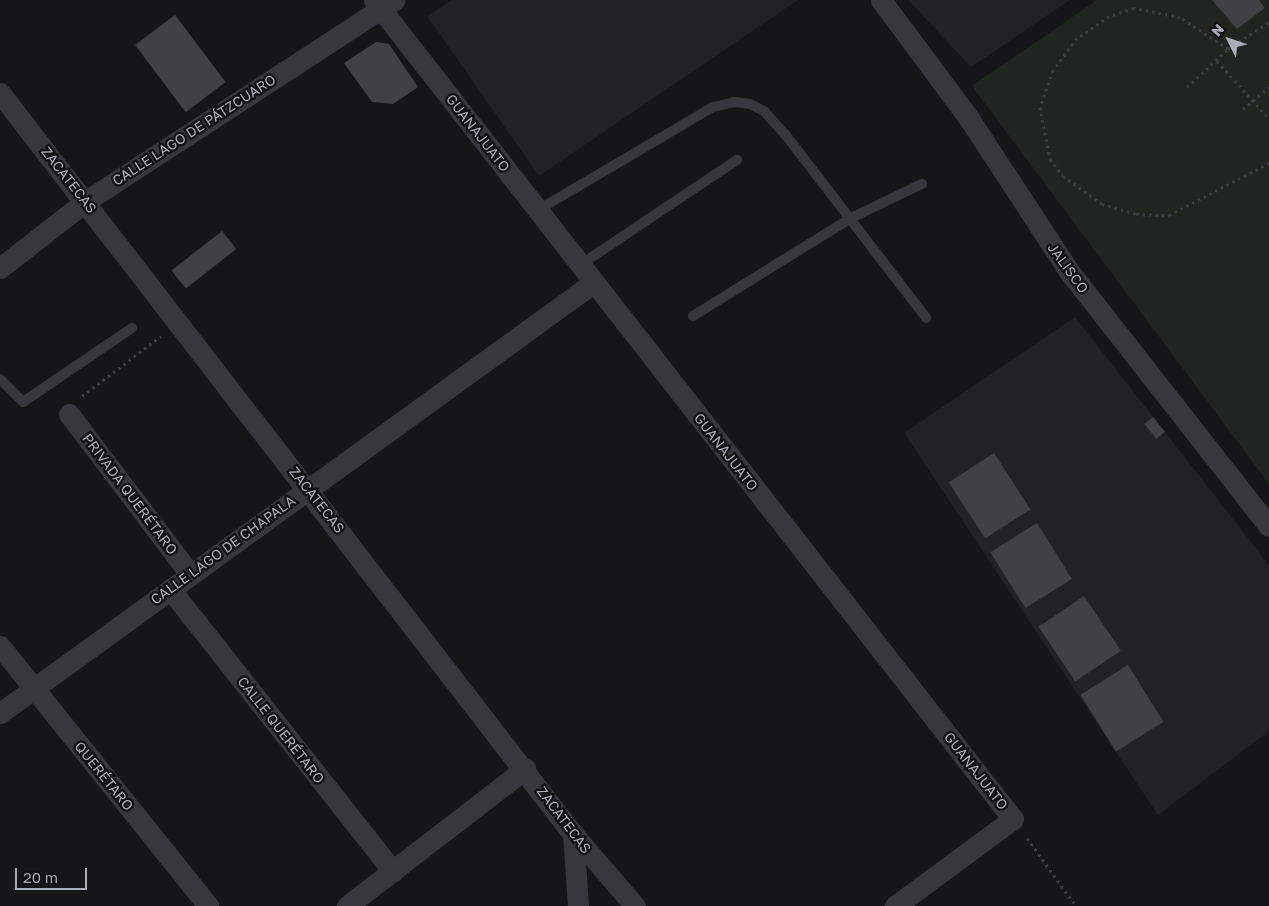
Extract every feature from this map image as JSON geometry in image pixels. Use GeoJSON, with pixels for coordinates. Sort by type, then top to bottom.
{"type":"FeatureCollection","features":[{"type":"Feature","properties":{"kind":"street","name":"JALISCO"},"geometry":{"type":"LineString","coordinates":[[881,0],[970,120],[1068,270],[1269,526]]}},
{"type":"Feature","properties":{"kind":"street","name":"CALLE LAGO DE PÁTZCUARO"},"geometry":{"type":"LineString","coordinates":[[0,268],[86,201],[383,3]]}},
{"type":"Feature","properties":{"kind":"street","name":"GUANAJUATO"},"geometry":{"type":"LineString","coordinates":[[383,3],[593,283],[1013,819]]}},
{"type":"Feature","properties":{"kind":"street","name":"ZACATECAS"},"geometry":{"type":"LineString","coordinates":[[0,93],[180,321],[573,834],[634,906]]}},
{"type":"Feature","properties":{"kind":"street","name":"CALLE LAGO DE CHAPALA"},"geometry":{"type":"LineString","coordinates":[[0,713],[33,687],[593,283]]}},
{"type":"Feature","properties":{"kind":"street","name":"PRIVADA QUERÉTARO"},"geometry":{"type":"LineString","coordinates":[[69,414],[190,574]]}},
{"type":"Feature","properties":{"kind":"street","name":"CALLE QUERÉTARO"},"geometry":{"type":"LineString","coordinates":[[170,589],[393,871]]}},
{"type":"Feature","properties":{"kind":"street","name":"QUERÉTARO"},"geometry":{"type":"LineString","coordinates":[[0,646],[208,906]]}},
{"type":"Feature","properties":{"kind":"street"},"geometry":{"type":"LineString","coordinates":[[347,906],[525,769]]}},
{"type":"Feature","properties":{"kind":"street"},"geometry":{"type":"LineString","coordinates":[[895,906],[1013,819]]}},
{"type":"Feature","properties":{"kind":"street"},"geometry":{"type":"LineString","coordinates":[[573,834],[578,906]]}},
{"type":"Feature","properties":{"kind":"lane"},"geometry":{"type":"LineString","coordinates":[[538,210],[691,118],[734,102],[750,104],[774,121],[851,218],[926,318]]}},
{"type":"Feature","properties":{"kind":"lane"},"geometry":{"type":"LineString","coordinates":[[580,265],[737,160]]}},
{"type":"Feature","properties":{"kind":"lane"},"geometry":{"type":"LineString","coordinates":[[693,316],[851,218],[922,184]]}},
{"type":"Feature","properties":{"kind":"lane"},"geometry":{"type":"LineString","coordinates":[[0,379],[23,402],[132,328]]}},
{"type":"Feature","properties":{"kind":"path"},"geometry":{"type":"LineString","coordinates":[[1228,49],[1180,16],[1134,8],[1109,16],[1077,38],[1053,70],[1040,107],[1050,159],[1064,176],[1102,204],[1136,214],[1169,215],[1269,163]]}},
{"type":"Feature","properties":{"kind":"path"},"geometry":{"type":"LineString","coordinates":[[1186,87],[1217,61],[1228,49],[1269,22]]}},
{"type":"Feature","properties":{"kind":"path"},"geometry":{"type":"LineString","coordinates":[[1217,61],[1269,119]]}},
{"type":"Feature","properties":{"kind":"path"},"geometry":{"type":"LineString","coordinates":[[1243,109],[1269,87]]}},
{"type":"Feature","properties":{"kind":"path"},"geometry":{"type":"LineString","coordinates":[[69,414],[72,404],[180,321]]}},
{"type":"Feature","properties":{"kind":"path","name":"GUANAJUATO"},"geometry":{"type":"LineString","coordinates":[[1013,819],[1076,906]]}},
{"type":"Feature","properties":{"kind":"shaded area"},"geometry":{"type":"Polygon","coordinates":[[[452,0],[798,0],[539,176],[427,16],[452,0]]]}},
{"type":"Feature","properties":{"kind":"shaded area"},"geometry":{"type":"Polygon","coordinates":[[[908,0],[1070,0],[971,67],[908,0]]]}},
{"type":"Feature","properties":{"kind":"shaded area"},"geometry":{"type":"Polygon","coordinates":[[[1097,0],[1269,0],[1269,484],[972,86],[1097,0]]]}},
{"type":"Feature","properties":{"kind":"shaded area"},"geometry":{"type":"Polygon","coordinates":[[[1075,317],[1269,565],[1269,731],[1158,815],[904,433],[1075,317]]]}},
{"type":"Feature","properties":{"kind":"building"},"geometry":{"type":"Polygon","coordinates":[[[1212,0],[1259,0],[1265,8],[1237,29],[1212,0]]]}},
{"type":"Feature","properties":{"kind":"building"},"geometry":{"type":"Polygon","coordinates":[[[175,15],[226,82],[186,112],[135,45],[175,15]]]}},
{"type":"Feature","properties":{"kind":"building"},"geometry":{"type":"Polygon","coordinates":[[[376,42],[389,44],[418,87],[393,104],[372,102],[344,63],[376,42]]]}},
{"type":"Feature","properties":{"kind":"building"},"geometry":{"type":"Polygon","coordinates":[[[222,231],[236,249],[186,289],[172,270],[222,231]]]}},
{"type":"Feature","properties":{"kind":"building"},"geometry":{"type":"Polygon","coordinates":[[[1153,417],[1165,432],[1156,439],[1144,424],[1153,417]]]}},
{"type":"Feature","properties":{"kind":"building"},"geometry":{"type":"Polygon","coordinates":[[[994,453],[1030,509],[985,539],[949,482],[994,453]]]}},
{"type":"Feature","properties":{"kind":"building"},"geometry":{"type":"Polygon","coordinates":[[[1037,523],[1072,579],[1025,608],[990,552],[1037,523]]]}},
{"type":"Feature","properties":{"kind":"building"},"geometry":{"type":"Polygon","coordinates":[[[1084,596],[1121,651],[1075,681],[1038,627],[1084,596]]]}},
{"type":"Feature","properties":{"kind":"building"},"geometry":{"type":"Polygon","coordinates":[[[1128,665],[1164,722],[1116,751],[1081,695],[1128,665]]]}}]}
